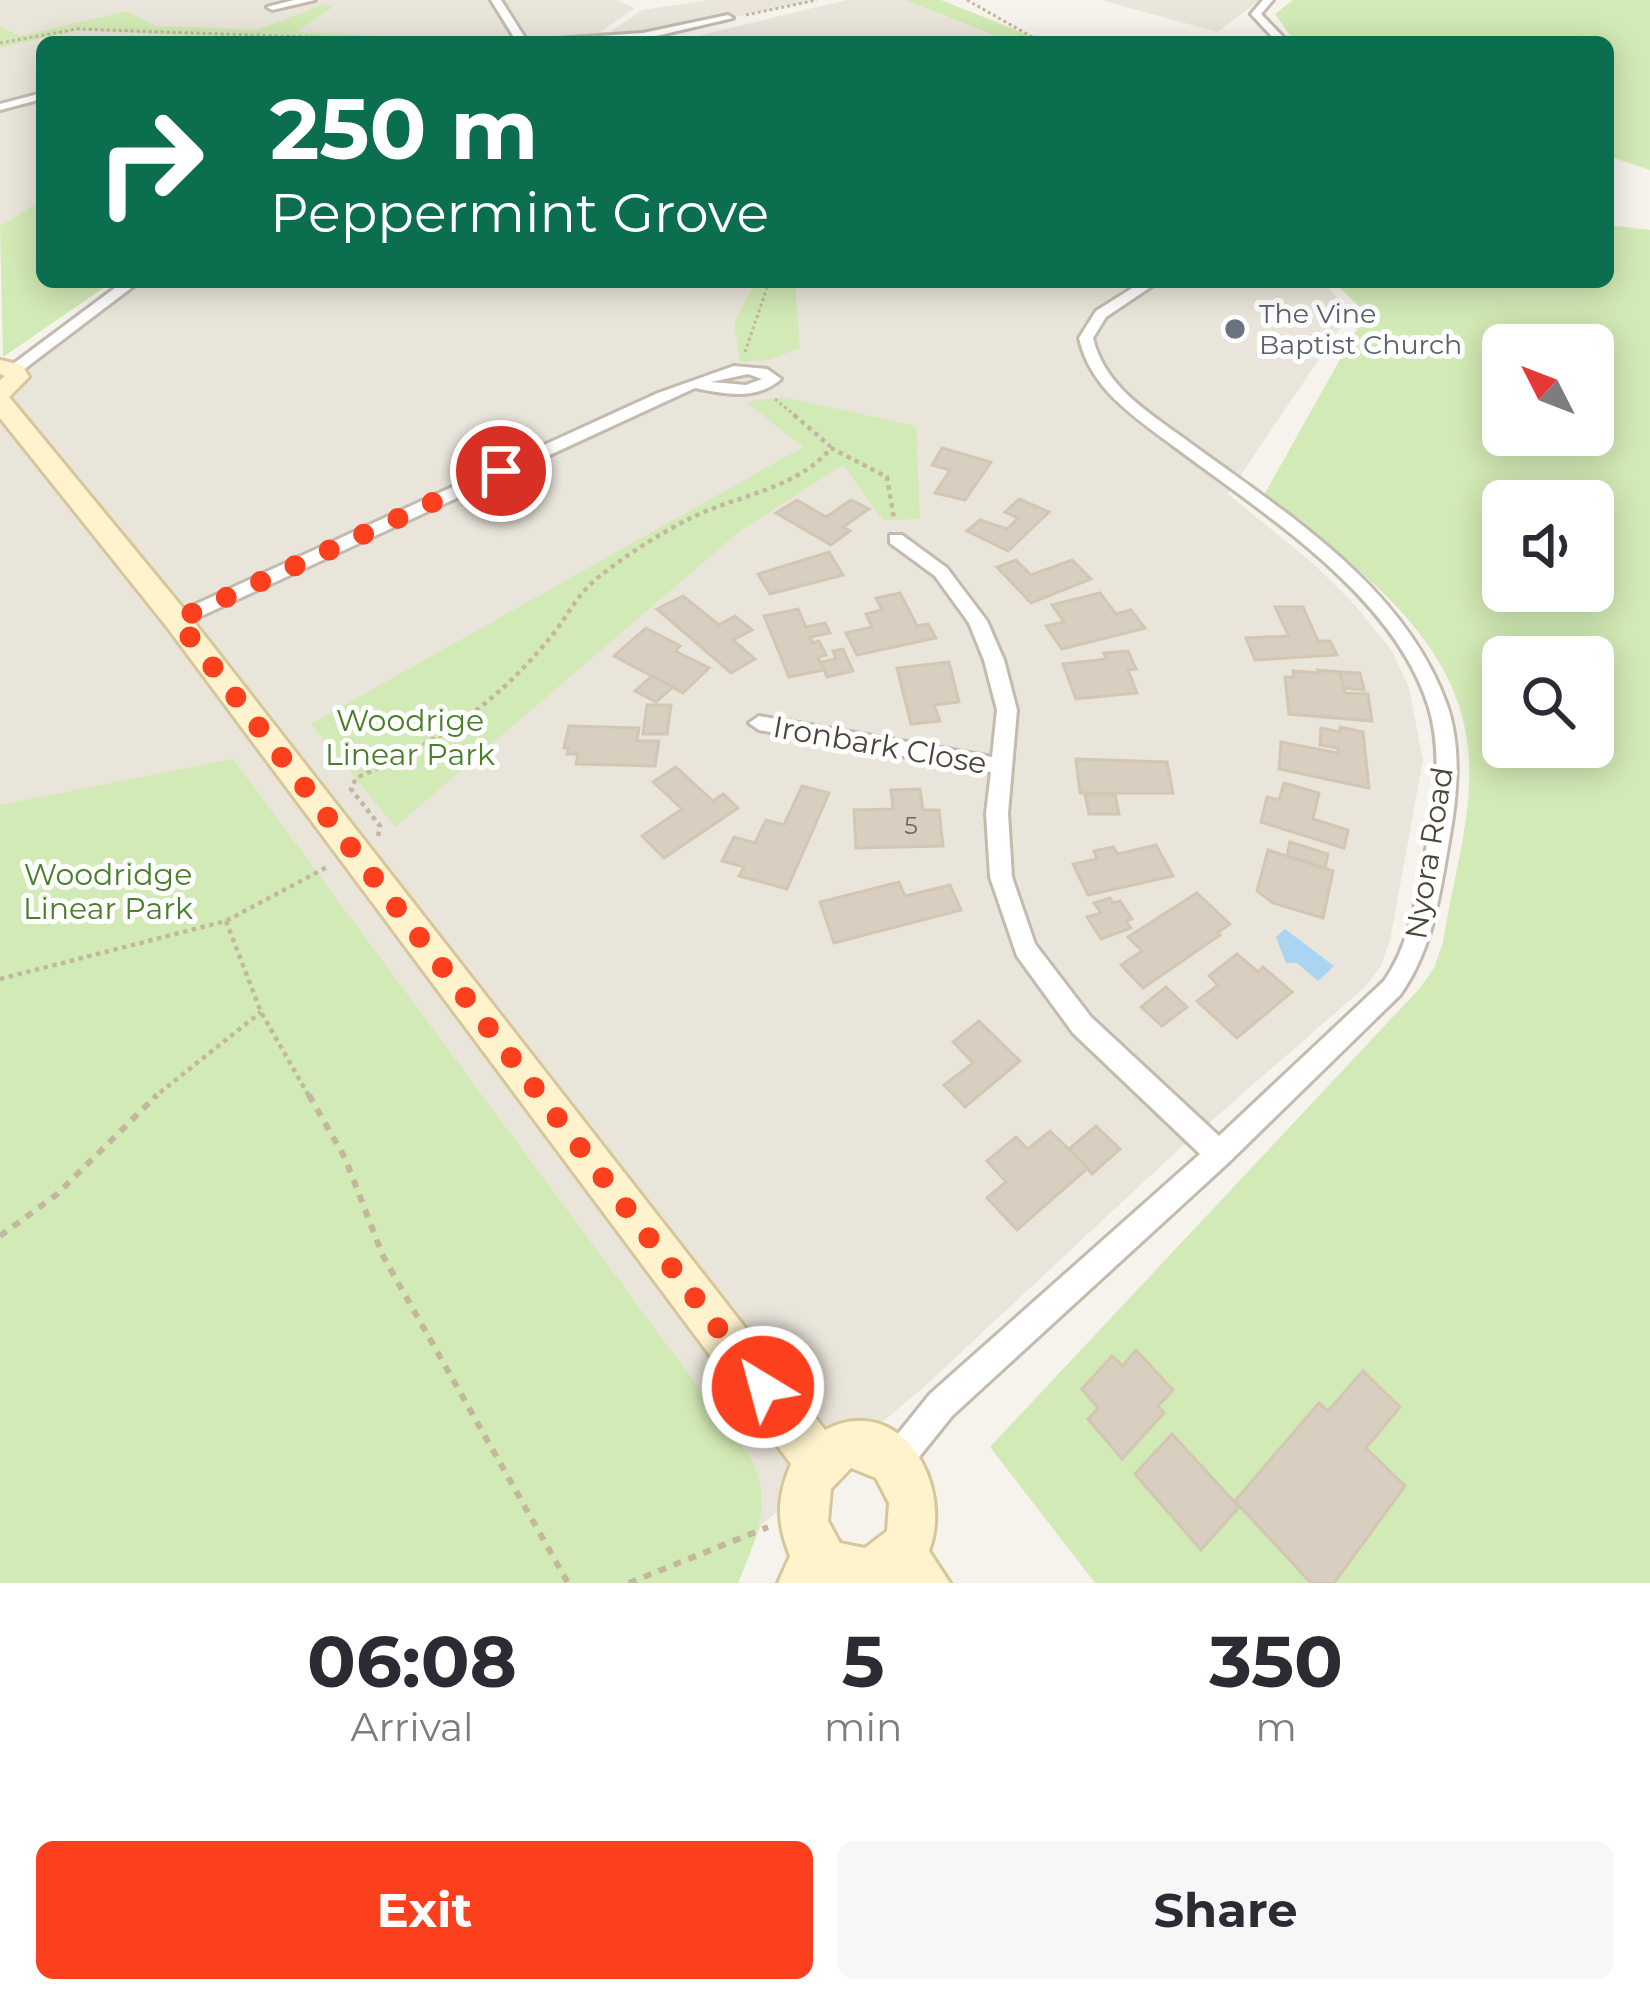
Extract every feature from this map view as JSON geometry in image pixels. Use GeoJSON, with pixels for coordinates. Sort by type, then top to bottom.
{"type":"FeatureCollection","features":[{"type":"Feature","properties":{"kind":"street"},"geometry":{"type":"LineString","coordinates":[[272,7],[310,0]]}},
{"type":"Feature","properties":{"kind":"street"},"geometry":{"type":"LineString","coordinates":[[496,0],[522,36]]}},
{"type":"Feature","properties":{"kind":"street"},"geometry":{"type":"LineString","coordinates":[[1268,0],[1256,14],[1277,36]]}},
{"type":"Feature","properties":{"kind":"street"},"geometry":{"type":"LineString","coordinates":[[644,36],[728,18]]}},
{"type":"Feature","properties":{"kind":"street"},"geometry":{"type":"LineString","coordinates":[[0,107],[36,98]]}},
{"type":"Feature","properties":{"kind":"street"},"geometry":{"type":"LineString","coordinates":[[5,380],[125,288]]}},
{"type":"Feature","properties":{"kind":"street","name":"Nyora Road"},"geometry":{"type":"LineString","coordinates":[[896,1461],[941,1405],[1219,1154],[1392,988],[1408,966],[1421,920],[1447,760],[1432,688],[1413,651],[1335,564],[1130,406],[1095,367],[1086,338],[1093,324],[1142,288]]}},
{"type":"Feature","properties":{"kind":"street"},"geometry":{"type":"LineString","coordinates":[[177,620],[696,384],[740,369],[763,370],[773,379],[763,387],[740,390],[696,384]]}},
{"type":"Feature","properties":{"kind":"street"},"geometry":{"type":"LineString","coordinates":[[0,392],[14,382],[5,380]]}},
{"type":"Feature","properties":{"kind":"street"},"geometry":{"type":"LineString","coordinates":[[5,380],[177,620],[819,1460]]}},
{"type":"Feature","properties":{"kind":"street"},"geometry":{"type":"LineString","coordinates":[[896,538],[941,572],[978,621],[1006,710],[997,813],[1001,877],[1025,949],[1082,1025],[1219,1154]]}},
{"type":"Feature","properties":{"kind":"street","name":"Ironbark Close"},"geometry":{"type":"LineString","coordinates":[[759,723],[1001,766]]}},
{"type":"Feature","properties":{"kind":"street"},"geometry":{"type":"LineString","coordinates":[[858,1443],[879,1448],[896,1461],[910,1481],[916,1507],[912,1569],[860,1574],[838,1569],[808,1551],[804,1490],[819,1460],[837,1448],[858,1443]]}},
{"type":"Feature","properties":{"kind":"path"},"geometry":{"type":"LineString","coordinates":[[728,18],[817,0]]}},
{"type":"Feature","properties":{"kind":"path"},"geometry":{"type":"LineString","coordinates":[[967,0],[1030,36]]}},
{"type":"Feature","properties":{"kind":"path"},"geometry":{"type":"LineString","coordinates":[[38,36],[77,29],[284,36]]}},
{"type":"Feature","properties":{"kind":"path"},"geometry":{"type":"LineString","coordinates":[[0,43],[36,36]]}},
{"type":"Feature","properties":{"kind":"path"},"geometry":{"type":"LineString","coordinates":[[740,369],[767,288]]}},
{"type":"Feature","properties":{"kind":"path"},"geometry":{"type":"LineString","coordinates":[[763,387],[831,448],[887,477],[896,538]]}},
{"type":"Feature","properties":{"kind":"path"},"geometry":{"type":"LineString","coordinates":[[0,979],[226,920],[354,852],[382,832],[352,793],[356,778],[430,745],[469,719],[527,662],[577,598],[601,576],[692,518],[770,489],[821,460],[831,448]]}},
{"type":"Feature","properties":{"kind":"path"},"geometry":{"type":"LineString","coordinates":[[226,920],[261,1012],[345,1158],[383,1256],[568,1583]]}},
{"type":"Feature","properties":{"kind":"path"},"geometry":{"type":"LineString","coordinates":[[0,1237],[56,1195],[132,1115],[261,1012]]}},
{"type":"Feature","properties":{"kind":"path"},"geometry":{"type":"LineString","coordinates":[[629,1583],[808,1551]]}},
{"type":"Feature","properties":{"kind":"shaded area"},"geometry":{"type":"Polygon","coordinates":[[[0,0],[616,0],[635,8],[600,32],[610,32],[642,10],[709,0],[817,0],[643,36],[36,36],[36,204],[0,226],[0,0]]]}},
{"type":"Feature","properties":{"kind":"shaded area"},"geometry":{"type":"Polygon","coordinates":[[[847,0],[905,0],[994,36],[697,36],[847,0]]]}},
{"type":"Feature","properties":{"kind":"shaded area"},"geometry":{"type":"Polygon","coordinates":[[[1101,0],[1260,0],[1217,32],[1101,0]]]}},
{"type":"Feature","properties":{"kind":"shaded area"},"geometry":{"type":"Polygon","coordinates":[[[128,288],[1329,288],[1351,312],[1228,494],[1314,564],[1355,605],[1392,651],[1409,688],[1423,760],[1390,940],[1381,966],[1365,987],[1178,1150],[925,1386],[761,1525],[738,1583],[0,1583],[0,376],[128,288]]]}},
{"type":"Feature","properties":{"kind":"green space"},"geometry":{"type":"Polygon","coordinates":[[[905,0],[941,0],[1031,36],[995,36],[905,0]]]}},
{"type":"Feature","properties":{"kind":"green space"},"geometry":{"type":"Polygon","coordinates":[[[1293,0],[1650,0],[1650,170],[1614,158],[1614,36],[1291,36],[1275,14],[1293,0]]]}},
{"type":"Feature","properties":{"kind":"green space"},"geometry":{"type":"Polygon","coordinates":[[[324,4],[333,7],[296,32],[378,36],[190,36],[77,30],[0,48],[0,27],[20,36],[127,11],[155,26],[257,30],[324,4]]]}},
{"type":"Feature","properties":{"kind":"green space"},"geometry":{"type":"Polygon","coordinates":[[[36,204],[36,288],[103,288],[3,357],[0,226],[36,204]]]}},
{"type":"Feature","properties":{"kind":"green space"},"geometry":{"type":"Polygon","coordinates":[[[1614,226],[1650,230],[1650,1583],[1095,1583],[990,1447],[1419,989],[1434,968],[1443,942],[1467,806],[1469,761],[1463,717],[1448,678],[1398,608],[1264,495],[1366,313],[1340,288],[1614,288],[1614,226]]]}},
{"type":"Feature","properties":{"kind":"green space"},"geometry":{"type":"Polygon","coordinates":[[[752,288],[795,288],[800,348],[768,360],[740,362],[734,323],[752,288]]]}},
{"type":"Feature","properties":{"kind":"green space","name":"Woodrige Linear Park"},"geometry":{"type":"Polygon","coordinates":[[[783,397],[916,426],[920,519],[883,520],[843,465],[741,530],[395,827],[311,724],[803,447],[746,402],[783,397]]]}},
{"type":"Feature","properties":{"kind":"green space","name":"Woodridge Linear Park"},"geometry":{"type":"Polygon","coordinates":[[[233,759],[750,1457],[762,1505],[738,1583],[0,1583],[0,805],[233,759]]]}},
{"type":"Feature","properties":{"kind":"water"},"geometry":{"type":"Polygon","coordinates":[[[1285,929],[1334,966],[1318,981],[1297,963],[1286,963],[1276,937],[1285,929]]]}},
{"type":"Feature","properties":{"kind":"building"},"geometry":{"type":"Polygon","coordinates":[[[942,448],[991,462],[965,500],[935,493],[950,470],[932,465],[942,448]]]}},
{"type":"Feature","properties":{"kind":"building"},"geometry":{"type":"Polygon","coordinates":[[[1019,499],[1049,512],[1008,551],[967,531],[980,520],[1007,529],[1018,518],[1005,512],[1019,499]]]}},
{"type":"Feature","properties":{"kind":"building"},"geometry":{"type":"Polygon","coordinates":[[[797,500],[826,517],[851,500],[869,509],[843,527],[850,531],[831,545],[776,513],[797,500]]]}},
{"type":"Feature","properties":{"kind":"building"},"geometry":{"type":"Polygon","coordinates":[[[829,552],[843,575],[770,594],[758,574],[829,552]]]}},
{"type":"Feature","properties":{"kind":"building"},"geometry":{"type":"Polygon","coordinates":[[[1016,560],[1031,575],[1072,560],[1091,579],[1031,603],[997,567],[1016,560]]]}},
{"type":"Feature","properties":{"kind":"building"},"geometry":{"type":"Polygon","coordinates":[[[900,593],[917,626],[928,624],[936,638],[857,655],[846,633],[872,627],[866,614],[882,610],[876,598],[900,593]]]}},
{"type":"Feature","properties":{"kind":"building"},"geometry":{"type":"Polygon","coordinates":[[[1100,593],[1116,614],[1131,610],[1145,628],[1062,649],[1046,626],[1064,622],[1052,605],[1100,593]]]}},
{"type":"Feature","properties":{"kind":"building"},"geometry":{"type":"Polygon","coordinates":[[[683,596],[719,625],[735,616],[752,630],[733,640],[755,659],[731,673],[657,609],[683,596]]]}},
{"type":"Feature","properties":{"kind":"building"},"geometry":{"type":"Polygon","coordinates":[[[1275,607],[1303,607],[1318,641],[1330,641],[1337,655],[1255,660],[1246,638],[1289,636],[1275,607]]]}},
{"type":"Feature","properties":{"kind":"building"},"geometry":{"type":"Polygon","coordinates":[[[798,609],[806,627],[825,623],[830,633],[810,637],[813,643],[819,641],[826,655],[818,657],[824,670],[789,677],[764,616],[798,609]]]}},
{"type":"Feature","properties":{"kind":"building"},"geometry":{"type":"Polygon","coordinates":[[[646,628],[680,646],[675,651],[709,668],[683,693],[614,656],[646,628]]]}},
{"type":"Feature","properties":{"kind":"building"},"geometry":{"type":"Polygon","coordinates":[[[843,649],[853,671],[827,677],[821,662],[836,659],[833,651],[843,649]]]}},
{"type":"Feature","properties":{"kind":"building"},"geometry":{"type":"Polygon","coordinates":[[[1128,651],[1136,669],[1128,670],[1137,693],[1076,699],[1063,664],[1128,651]]]}},
{"type":"Feature","properties":{"kind":"building"},"geometry":{"type":"Polygon","coordinates":[[[949,662],[959,702],[934,705],[940,721],[911,724],[897,668],[949,662]]]}},
{"type":"Feature","properties":{"kind":"building"},"geometry":{"type":"Polygon","coordinates":[[[1318,670],[1340,672],[1345,693],[1368,694],[1372,721],[1289,714],[1285,677],[1294,677],[1293,671],[1320,673],[1318,670]]]}},
{"type":"Feature","properties":{"kind":"building"},"geometry":{"type":"Polygon","coordinates":[[[1340,672],[1360,673],[1364,690],[1344,688],[1340,672]]]}},
{"type":"Feature","properties":{"kind":"building"},"geometry":{"type":"Polygon","coordinates":[[[652,676],[673,687],[656,702],[635,691],[652,676]]]}},
{"type":"Feature","properties":{"kind":"building"},"geometry":{"type":"Polygon","coordinates":[[[647,705],[671,705],[667,734],[643,734],[647,705]]]}},
{"type":"Feature","properties":{"kind":"building"},"geometry":{"type":"Polygon","coordinates":[[[569,726],[639,728],[637,741],[659,741],[655,766],[576,764],[578,754],[567,754],[569,748],[564,748],[569,726]]]}},
{"type":"Feature","properties":{"kind":"building"},"geometry":{"type":"Polygon","coordinates":[[[1340,727],[1363,732],[1369,788],[1279,769],[1281,742],[1338,753],[1338,748],[1320,745],[1321,728],[1340,732],[1340,727]]]}},
{"type":"Feature","properties":{"kind":"building"},"geometry":{"type":"Polygon","coordinates":[[[1076,759],[1167,762],[1173,793],[1080,793],[1076,759]]]}},
{"type":"Feature","properties":{"kind":"building"},"geometry":{"type":"Polygon","coordinates":[[[676,767],[713,801],[723,794],[738,808],[664,858],[642,836],[682,809],[653,782],[676,767]]]}},
{"type":"Feature","properties":{"kind":"building"},"geometry":{"type":"Polygon","coordinates":[[[1284,783],[1319,793],[1313,819],[1348,830],[1344,848],[1261,822],[1267,797],[1279,800],[1284,783]]]}},
{"type":"Feature","properties":{"kind":"building"},"geometry":{"type":"Polygon","coordinates":[[[802,786],[829,793],[787,889],[739,876],[744,867],[722,861],[734,837],[755,843],[766,820],[784,825],[802,786]]]}},
{"type":"Feature","properties":{"kind":"building"},"geometry":{"type":"Polygon","coordinates":[[[920,789],[923,810],[939,810],[943,846],[856,848],[854,810],[893,809],[891,790],[920,789]]]}},
{"type":"Feature","properties":{"kind":"building"},"geometry":{"type":"Polygon","coordinates":[[[1085,794],[1115,794],[1119,814],[1089,814],[1085,794]]]}},
{"type":"Feature","properties":{"kind":"building"},"geometry":{"type":"Polygon","coordinates":[[[1290,842],[1328,854],[1325,868],[1287,856],[1290,842]]]}},
{"type":"Feature","properties":{"kind":"building"},"geometry":{"type":"Polygon","coordinates":[[[1156,845],[1173,876],[1088,895],[1073,864],[1097,859],[1094,851],[1113,847],[1118,854],[1156,845]]]}},
{"type":"Feature","properties":{"kind":"building"},"geometry":{"type":"Polygon","coordinates":[[[1268,850],[1333,871],[1323,918],[1273,903],[1257,891],[1268,850]]]}},
{"type":"Feature","properties":{"kind":"building"},"geometry":{"type":"Polygon","coordinates":[[[899,882],[905,896],[950,885],[961,910],[834,943],[820,902],[899,882]]]}},
{"type":"Feature","properties":{"kind":"building"},"geometry":{"type":"Polygon","coordinates":[[[1197,893],[1230,924],[1143,988],[1121,965],[1142,951],[1128,937],[1197,893]]]}},
{"type":"Feature","properties":{"kind":"building"},"geometry":{"type":"Polygon","coordinates":[[[1110,898],[1113,903],[1120,901],[1132,919],[1126,921],[1131,928],[1101,939],[1087,917],[1101,913],[1094,903],[1110,898]]]}},
{"type":"Feature","properties":{"kind":"building"},"geometry":{"type":"Polygon","coordinates":[[[1237,954],[1258,972],[1263,967],[1292,992],[1237,1038],[1197,1001],[1218,985],[1209,976],[1237,954]]]}},
{"type":"Feature","properties":{"kind":"building"},"geometry":{"type":"Polygon","coordinates":[[[1166,987],[1187,1007],[1162,1026],[1141,1007],[1166,987]]]}},
{"type":"Feature","properties":{"kind":"building"},"geometry":{"type":"Polygon","coordinates":[[[979,1021],[1020,1061],[965,1107],[944,1085],[973,1063],[953,1042],[979,1021]]]}},
{"type":"Feature","properties":{"kind":"building"},"geometry":{"type":"Polygon","coordinates":[[[1096,1126],[1120,1149],[1092,1174],[1069,1149],[1096,1126]]]}},
{"type":"Feature","properties":{"kind":"building"},"geometry":{"type":"Polygon","coordinates":[[[1050,1131],[1088,1168],[1017,1230],[987,1198],[1006,1182],[987,1161],[1016,1137],[1028,1149],[1050,1131]]]}},
{"type":"Feature","properties":{"kind":"building"},"geometry":{"type":"Polygon","coordinates":[[[1136,1350],[1173,1390],[1158,1406],[1164,1413],[1122,1459],[1088,1419],[1098,1408],[1082,1389],[1112,1356],[1123,1366],[1136,1350]]]}},
{"type":"Feature","properties":{"kind":"building"},"geometry":{"type":"Polygon","coordinates":[[[1363,1371],[1400,1407],[1366,1448],[1405,1486],[1334,1583],[1311,1583],[1235,1501],[1319,1403],[1328,1411],[1363,1371]]]}},
{"type":"Feature","properties":{"kind":"building"},"geometry":{"type":"Polygon","coordinates":[[[1172,1434],[1239,1507],[1201,1550],[1135,1474],[1172,1434]]]}},
{"type":"Feature","properties":{"kind":"place","name":"The Vine Baptist Church"},"geometry":{"type":"Point","coordinates":[1235,329]}},
{"type":"Feature","properties":{"kind":"route"},"geometry":{"type":"LineString","coordinates":[[501,471],[177,620],[763,1387]]}}]}
